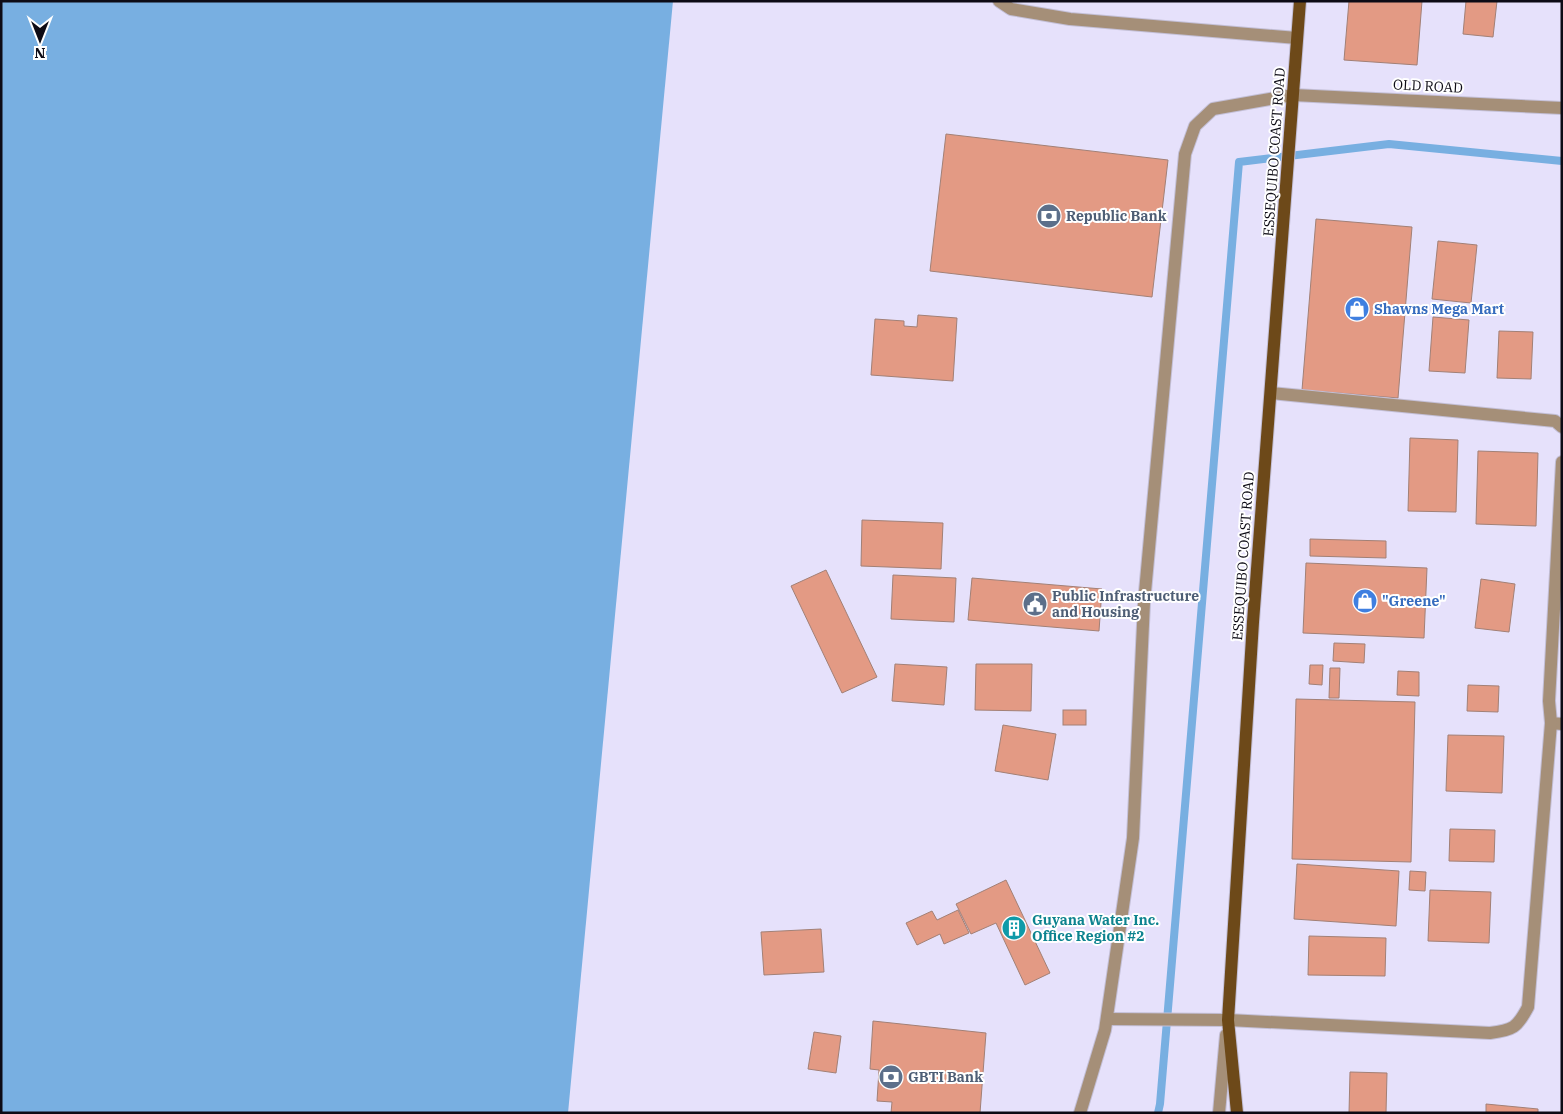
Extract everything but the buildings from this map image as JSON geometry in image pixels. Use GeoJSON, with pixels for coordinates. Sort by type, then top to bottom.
{"type":"FeatureCollection","features":[{"type":"Feature","properties":{"kind":"main road","name":"ESSEQUIBO COAST ROAD"},"geometry":{"type":"LineString","coordinates":[[1237,1113],[1228,1020],[1253,622],[1300,1]]}},
{"type":"Feature","properties":{"kind":"street"},"geometry":{"type":"LineString","coordinates":[[1000,1],[1012,9],[1070,19],[1297,38]]}},
{"type":"Feature","properties":{"kind":"street","name":"OLD ROAD"},"geometry":{"type":"LineString","coordinates":[[1080,1113],[1105,1030],[1133,838],[1144,603],[1185,154],[1195,126],[1213,109],[1293,95],[1562,108]]}},
{"type":"Feature","properties":{"kind":"street"},"geometry":{"type":"LineString","coordinates":[[1271,393],[1555,421],[1562,427]]}},
{"type":"Feature","properties":{"kind":"street"},"geometry":{"type":"LineString","coordinates":[[1107,1019],[1228,1020],[1490,1033],[1506,1031],[1520,1022],[1528,1008],[1557,723],[1549,701],[1562,462]]}},
{"type":"Feature","properties":{"kind":"street"},"geometry":{"type":"LineString","coordinates":[[1219,1113],[1228,1020]]}},
{"type":"Feature","properties":{"kind":"water"},"geometry":{"type":"Polygon","coordinates":[[[1,1],[673,1],[568,1113],[1,1113],[1,1]]]}},
{"type":"Feature","properties":{"kind":"waterway"},"geometry":{"type":"LineString","coordinates":[[1158,1113],[1239,162],[1389,144],[1562,161]]}},
{"type":"Feature","properties":{"kind":"place","name":"Republic Bank"},"geometry":{"type":"Point","coordinates":[1049,216]}},
{"type":"Feature","properties":{"kind":"place","name":"Shawns Mega Mart"},"geometry":{"type":"Point","coordinates":[1357,309]}},
{"type":"Feature","properties":{"kind":"place","name":"\"Greene\""},"geometry":{"type":"Point","coordinates":[1365,601]}},
{"type":"Feature","properties":{"kind":"place","name":"Public Infrastructure and Housing"},"geometry":{"type":"Point","coordinates":[1035,604]}},
{"type":"Feature","properties":{"kind":"place","name":"Guyana Water Inc. Office Region #2"},"geometry":{"type":"Point","coordinates":[1014,928]}},
{"type":"Feature","properties":{"kind":"place","name":"GBTI Bank"},"geometry":{"type":"Point","coordinates":[891,1077]}}]}
